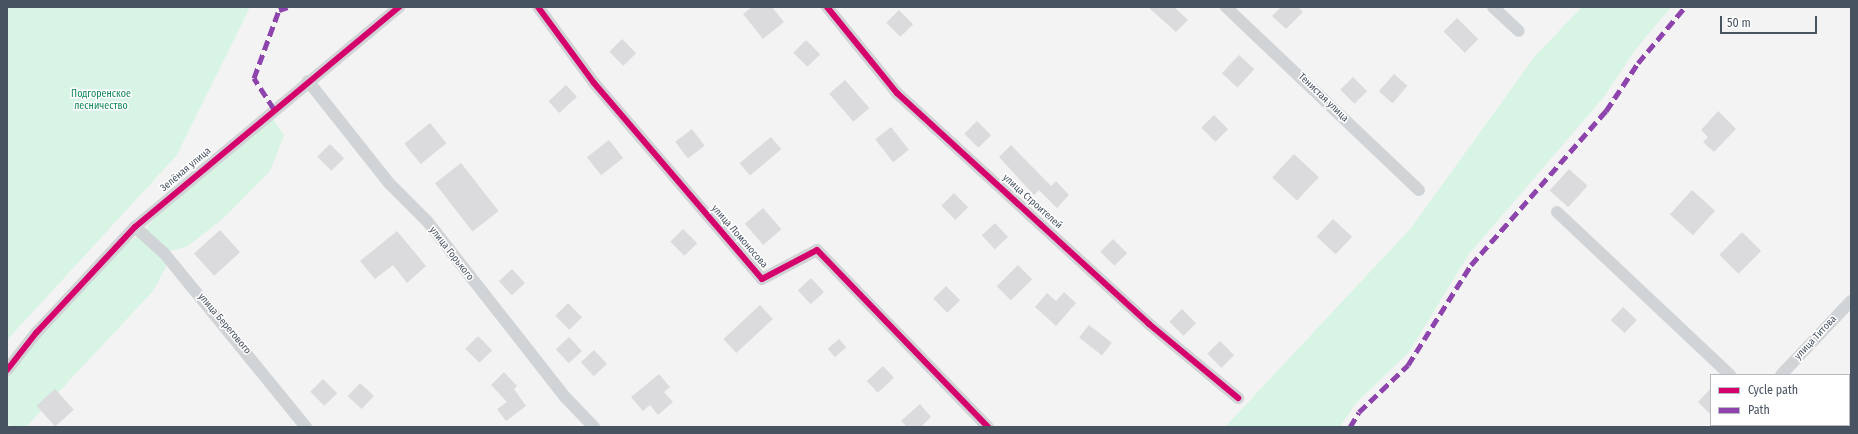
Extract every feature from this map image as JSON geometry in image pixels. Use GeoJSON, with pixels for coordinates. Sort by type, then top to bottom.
{"type":"FeatureCollection","features":[{"type":"Feature","properties":{"kind":"street","name":"Зелёная улица"},"geometry":{"type":"LineString","coordinates":[[7,370],[36,333],[134,227],[399,7]]}},
{"type":"Feature","properties":{"kind":"street","name":"улица Ломоносова"},"geometry":{"type":"LineString","coordinates":[[538,7],[594,83],[762,278],[817,250],[988,427]]}},
{"type":"Feature","properties":{"kind":"street","name":"улица Строителей"},"geometry":{"type":"LineString","coordinates":[[827,7],[897,93],[1149,324],[1238,398]]}},
{"type":"Feature","properties":{"kind":"street","name":"Тенистая улица"},"geometry":{"type":"LineString","coordinates":[[1226,7],[1419,190]]}},
{"type":"Feature","properties":{"kind":"street"},"geometry":{"type":"LineString","coordinates":[[1493,7],[1519,31]]}},
{"type":"Feature","properties":{"kind":"street","name":"улица Горького"},"geometry":{"type":"LineString","coordinates":[[308,81],[388,182],[426,221],[565,397],[594,427]]}},
{"type":"Feature","properties":{"kind":"street"},"geometry":{"type":"LineString","coordinates":[[1557,212],[1729,374]]}},
{"type":"Feature","properties":{"kind":"street","name":"улица Берегового"},"geometry":{"type":"LineString","coordinates":[[134,227],[164,253],[306,427]]}},
{"type":"Feature","properties":{"kind":"street","name":"улица Титова"},"geometry":{"type":"LineString","coordinates":[[1783,374],[1851,300]]}},
{"type":"Feature","properties":{"kind":"green space","name":"Подгоренское лесничество"},"geometry":{"type":"Polygon","coordinates":[[[7,7],[250,7],[177,155],[7,340],[7,7]]]}},
{"type":"Feature","properties":{"kind":"green space"},"geometry":{"type":"Polygon","coordinates":[[[1582,7],[1671,7],[1635,50],[1603,98],[1469,254],[1409,352],[1355,404],[1340,427],[1225,427],[1411,228],[1535,56],[1582,7]]]}},
{"type":"Feature","properties":{"kind":"green space"},"geometry":{"type":"Polygon","coordinates":[[[271,116],[284,135],[270,171],[226,216],[188,246],[164,253],[166,267],[153,291],[26,427],[11,427],[7,423],[7,376],[36,333],[103,259],[143,233],[157,215],[271,116]]]}},
{"type":"Feature","properties":{"kind":"building"},"geometry":{"type":"Polygon","coordinates":[[[752,7],[772,7],[784,22],[763,39],[743,14],[752,7]]]}},
{"type":"Feature","properties":{"kind":"building"},"geometry":{"type":"Polygon","coordinates":[[[1148,7],[1174,7],[1188,20],[1176,32],[1148,7]]]}},
{"type":"Feature","properties":{"kind":"building"},"geometry":{"type":"Polygon","coordinates":[[[1281,7],[1298,7],[1303,12],[1286,29],[1272,16],[1281,7]]]}},
{"type":"Feature","properties":{"kind":"building"},"geometry":{"type":"Polygon","coordinates":[[[899,10],[913,24],[900,37],[886,23],[899,10]]]}},
{"type":"Feature","properties":{"kind":"building"},"geometry":{"type":"Polygon","coordinates":[[[1457,18],[1478,39],[1465,53],[1444,31],[1457,18]]]}},
{"type":"Feature","properties":{"kind":"building"},"geometry":{"type":"Polygon","coordinates":[[[622,39],[636,53],[623,66],[609,52],[622,39]]]}},
{"type":"Feature","properties":{"kind":"building"},"geometry":{"type":"Polygon","coordinates":[[[806,40],[820,54],[807,67],[793,53],[806,40]]]}},
{"type":"Feature","properties":{"kind":"building"},"geometry":{"type":"Polygon","coordinates":[[[1239,55],[1254,69],[1237,88],[1222,73],[1239,55]]]}},
{"type":"Feature","properties":{"kind":"building"},"geometry":{"type":"Polygon","coordinates":[[[1394,74],[1408,86],[1392,103],[1379,91],[1394,74]]]}},
{"type":"Feature","properties":{"kind":"building"},"geometry":{"type":"Polygon","coordinates":[[[1353,77],[1367,91],[1354,104],[1340,90],[1353,77]]]}},
{"type":"Feature","properties":{"kind":"building"},"geometry":{"type":"Polygon","coordinates":[[[845,80],[869,108],[853,122],[829,94],[845,80]]]}},
{"type":"Feature","properties":{"kind":"building"},"geometry":{"type":"Polygon","coordinates":[[[566,85],[577,97],[559,113],[548,101],[566,85]]]}},
{"type":"Feature","properties":{"kind":"building"},"geometry":{"type":"Polygon","coordinates":[[[1718,111],[1736,129],[1714,152],[1703,142],[1708,137],[1701,130],[1718,111]]]}},
{"type":"Feature","properties":{"kind":"building"},"geometry":{"type":"Polygon","coordinates":[[[1214,115],[1228,129],[1215,142],[1201,128],[1214,115]]]}},
{"type":"Feature","properties":{"kind":"building"},"geometry":{"type":"Polygon","coordinates":[[[977,121],[991,135],[978,148],[964,134],[977,121]]]}},
{"type":"Feature","properties":{"kind":"building"},"geometry":{"type":"Polygon","coordinates":[[[430,123],[446,143],[421,164],[404,144],[430,123]]]}},
{"type":"Feature","properties":{"kind":"building"},"geometry":{"type":"Polygon","coordinates":[[[891,127],[909,150],[893,162],[875,139],[891,127]]]}},
{"type":"Feature","properties":{"kind":"building"},"geometry":{"type":"Polygon","coordinates":[[[692,129],[705,146],[688,158],[675,142],[692,129]]]}},
{"type":"Feature","properties":{"kind":"building"},"geometry":{"type":"Polygon","coordinates":[[[771,137],[781,149],[750,176],[740,163],[771,137]]]}},
{"type":"Feature","properties":{"kind":"building"},"geometry":{"type":"Polygon","coordinates":[[[609,140],[623,158],[601,175],[587,157],[609,140]]]}},
{"type":"Feature","properties":{"kind":"building"},"geometry":{"type":"Polygon","coordinates":[[[330,144],[344,158],[331,171],[317,157],[330,144]]]}},
{"type":"Feature","properties":{"kind":"building"},"geometry":{"type":"Polygon","coordinates":[[[1011,145],[1051,186],[1056,181],[1069,195],[1057,208],[1039,190],[1034,195],[999,157],[1011,145]]]}},
{"type":"Feature","properties":{"kind":"building"},"geometry":{"type":"Polygon","coordinates":[[[1294,154],[1319,177],[1297,201],[1272,177],[1294,154]]]}},
{"type":"Feature","properties":{"kind":"building"},"geometry":{"type":"Polygon","coordinates":[[[461,163],[499,211],[473,231],[435,183],[461,163]]]}},
{"type":"Feature","properties":{"kind":"building"},"geometry":{"type":"Polygon","coordinates":[[[1569,169],[1588,186],[1568,207],[1550,191],[1569,169]]]}},
{"type":"Feature","properties":{"kind":"building"},"geometry":{"type":"Polygon","coordinates":[[[1692,190],[1715,211],[1693,235],[1670,215],[1692,190]]]}},
{"type":"Feature","properties":{"kind":"building"},"geometry":{"type":"Polygon","coordinates":[[[954,193],[968,207],[955,220],[941,206],[954,193]]]}},
{"type":"Feature","properties":{"kind":"building"},"geometry":{"type":"Polygon","coordinates":[[[763,208],[781,229],[763,245],[745,224],[763,208]]]}},
{"type":"Feature","properties":{"kind":"building"},"geometry":{"type":"Polygon","coordinates":[[[1333,219],[1352,237],[1336,254],[1317,237],[1333,219]]]}},
{"type":"Feature","properties":{"kind":"building"},"geometry":{"type":"Polygon","coordinates":[[[995,223],[1008,237],[995,249],[982,235],[995,223]]]}},
{"type":"Feature","properties":{"kind":"building"},"geometry":{"type":"Polygon","coordinates":[[[683,229],[697,243],[684,256],[670,242],[683,229]]]}},
{"type":"Feature","properties":{"kind":"building"},"geometry":{"type":"Polygon","coordinates":[[[220,230],[240,252],[214,276],[194,253],[220,230]]]}},
{"type":"Feature","properties":{"kind":"building"},"geometry":{"type":"Polygon","coordinates":[[[397,231],[426,266],[407,283],[393,265],[375,279],[360,261],[397,231]]]}},
{"type":"Feature","properties":{"kind":"building"},"geometry":{"type":"Polygon","coordinates":[[[1742,232],[1761,251],[1738,274],[1719,255],[1742,232]]]}},
{"type":"Feature","properties":{"kind":"building"},"geometry":{"type":"Polygon","coordinates":[[[1113,239],[1127,253],[1114,266],[1100,252],[1113,239]]]}},
{"type":"Feature","properties":{"kind":"building"},"geometry":{"type":"Polygon","coordinates":[[[1018,265],[1032,279],[1011,300],[997,286],[1018,265]]]}},
{"type":"Feature","properties":{"kind":"building"},"geometry":{"type":"Polygon","coordinates":[[[512,269],[525,283],[512,295],[499,281],[512,269]]]}},
{"type":"Feature","properties":{"kind":"building"},"geometry":{"type":"Polygon","coordinates":[[[811,278],[824,292],[811,304],[798,290],[811,278]]]}},
{"type":"Feature","properties":{"kind":"building"},"geometry":{"type":"Polygon","coordinates":[[[946,286],[960,300],[947,313],[933,299],[946,286]]]}},
{"type":"Feature","properties":{"kind":"building"},"geometry":{"type":"Polygon","coordinates":[[[1064,292],[1076,303],[1056,326],[1035,307],[1047,293],[1056,301],[1064,292]]]}},
{"type":"Feature","properties":{"kind":"building"},"geometry":{"type":"Polygon","coordinates":[[[568,303],[582,317],[569,330],[555,316],[568,303]]]}},
{"type":"Feature","properties":{"kind":"building"},"geometry":{"type":"Polygon","coordinates":[[[760,305],[773,319],[736,353],[723,339],[760,305]]]}},
{"type":"Feature","properties":{"kind":"building"},"geometry":{"type":"Polygon","coordinates":[[[1623,307],[1637,320],[1625,333],[1611,320],[1623,307]]]}},
{"type":"Feature","properties":{"kind":"building"},"geometry":{"type":"Polygon","coordinates":[[[1182,309],[1196,323],[1183,336],[1169,322],[1182,309]]]}},
{"type":"Feature","properties":{"kind":"building"},"geometry":{"type":"Polygon","coordinates":[[[1089,325],[1112,343],[1102,355],[1079,338],[1089,325]]]}},
{"type":"Feature","properties":{"kind":"building"},"geometry":{"type":"Polygon","coordinates":[[[478,336],[492,350],[479,363],[465,349],[478,336]]]}},
{"type":"Feature","properties":{"kind":"building"},"geometry":{"type":"Polygon","coordinates":[[[569,337],[582,351],[569,363],[556,349],[569,337]]]}},
{"type":"Feature","properties":{"kind":"building"},"geometry":{"type":"Polygon","coordinates":[[[839,339],[846,347],[835,357],[828,349],[839,339]]]}},
{"type":"Feature","properties":{"kind":"building"},"geometry":{"type":"Polygon","coordinates":[[[1220,341],[1234,355],[1221,368],[1207,354],[1220,341]]]}},
{"type":"Feature","properties":{"kind":"building"},"geometry":{"type":"Polygon","coordinates":[[[594,350],[607,364],[594,376],[581,362],[594,350]]]}},
{"type":"Feature","properties":{"kind":"building"},"geometry":{"type":"Polygon","coordinates":[[[883,366],[894,378],[878,393],[867,381],[883,366]]]}},
{"type":"Feature","properties":{"kind":"building"},"geometry":{"type":"Polygon","coordinates":[[[504,372],[517,386],[514,389],[526,406],[506,421],[497,409],[507,402],[491,385],[504,372]]]}},
{"type":"Feature","properties":{"kind":"building"},"geometry":{"type":"Polygon","coordinates":[[[659,374],[670,387],[664,392],[673,402],[658,415],[650,405],[643,411],[631,397],[659,374]]]}},
{"type":"Feature","properties":{"kind":"building"},"geometry":{"type":"Polygon","coordinates":[[[323,379],[337,393],[324,406],[310,392],[323,379]]]}},
{"type":"Feature","properties":{"kind":"building"},"geometry":{"type":"Polygon","coordinates":[[[360,383],[374,396],[362,409],[348,396],[360,383]]]}},
{"type":"Feature","properties":{"kind":"building"},"geometry":{"type":"Polygon","coordinates":[[[55,389],[74,410],[55,427],[36,406],[55,389]]]}},
{"type":"Feature","properties":{"kind":"building"},"geometry":{"type":"Polygon","coordinates":[[[1710,389],[1710,414],[1698,402],[1710,389]]]}},
{"type":"Feature","properties":{"kind":"building"},"geometry":{"type":"Polygon","coordinates":[[[920,404],[931,417],[921,427],[907,427],[901,421],[920,404]]]}},
{"type":"Feature","properties":{"kind":"marked path"},"geometry":{"type":"LineString","coordinates":[[274,109],[254,78],[279,10],[288,7]]}},
{"type":"Feature","properties":{"kind":"marked path"},"geometry":{"type":"LineString","coordinates":[[1350,427],[1359,412],[1408,365],[1471,265],[1606,111],[1638,63],[1685,7]]}},
{"type":"Feature","properties":{"kind":"cycle path"},"geometry":{"type":"LineString","coordinates":[[7,370],[36,333],[135,227],[399,7]]}},
{"type":"Feature","properties":{"kind":"cycle path"},"geometry":{"type":"LineString","coordinates":[[538,7],[594,83],[762,279],[817,250],[988,427]]}},
{"type":"Feature","properties":{"kind":"cycle path"},"geometry":{"type":"LineString","coordinates":[[827,7],[897,93],[1149,324],[1238,398]]}}]}
